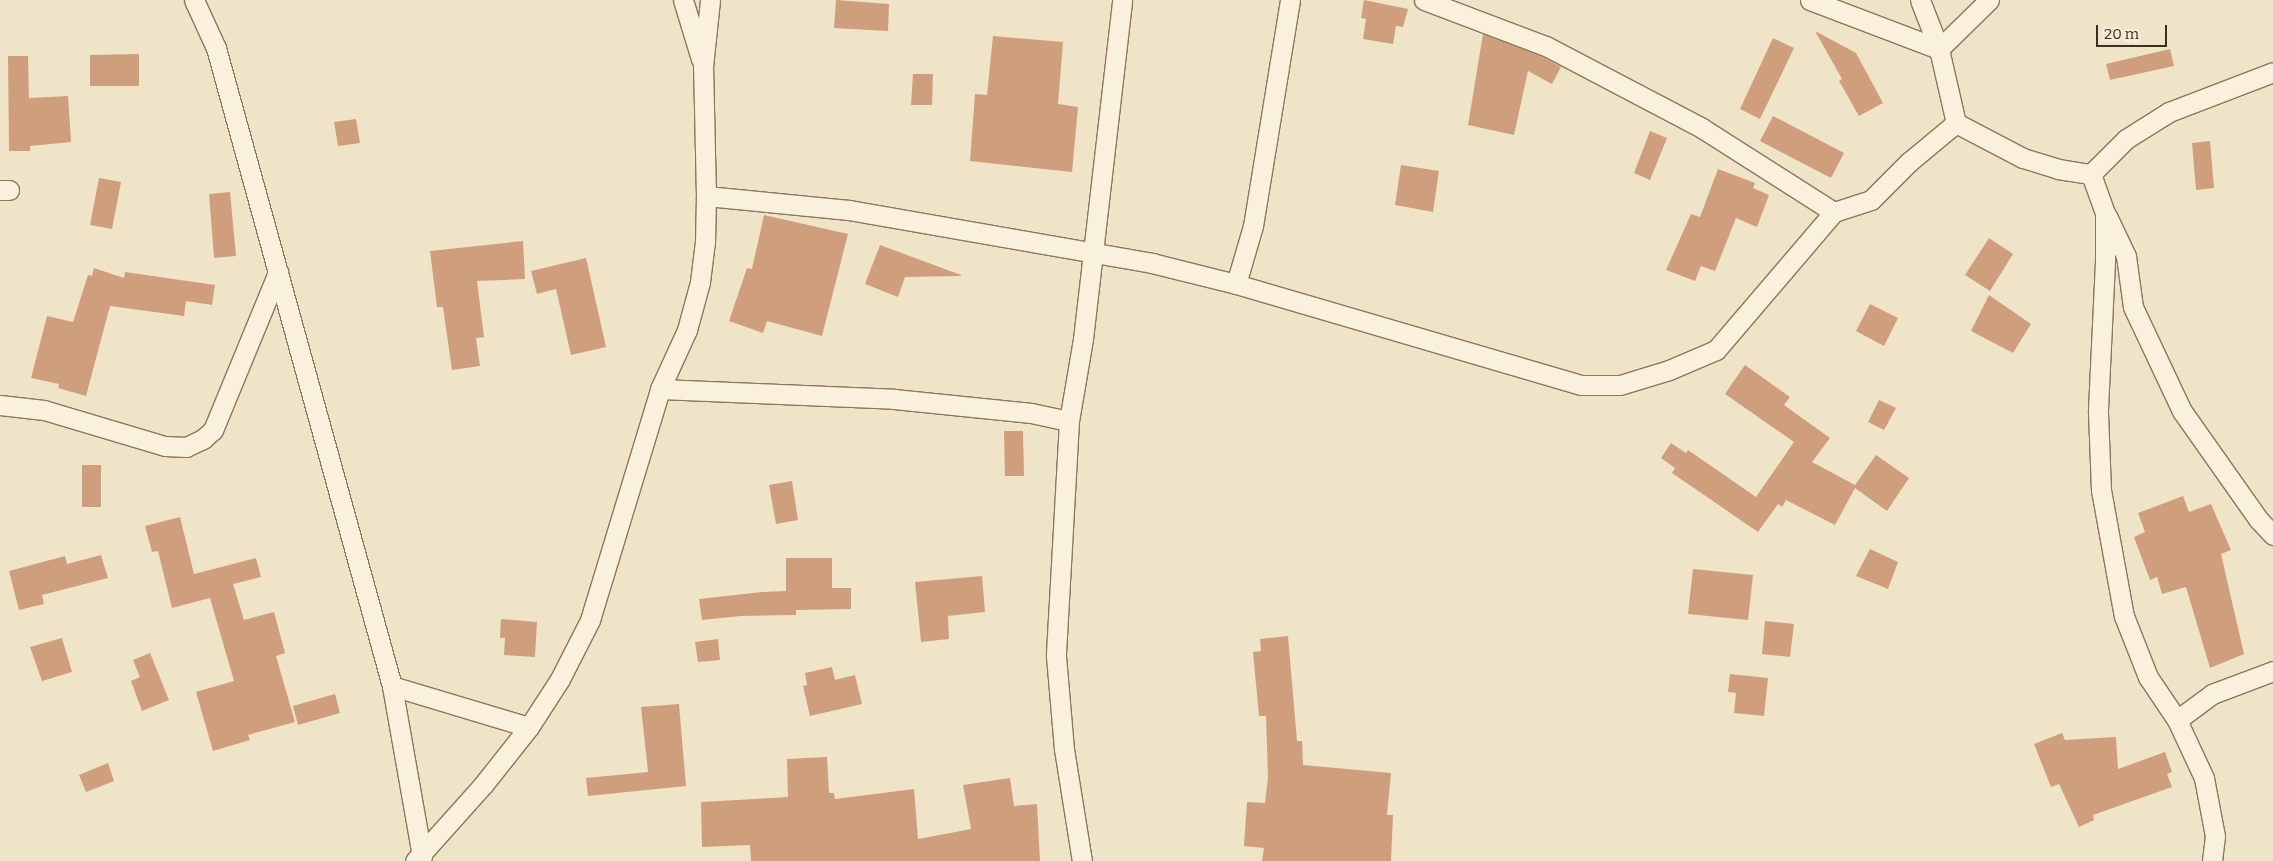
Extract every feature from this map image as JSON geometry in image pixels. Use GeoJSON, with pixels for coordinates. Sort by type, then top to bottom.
{"type":"FeatureCollection","features":[{"type":"Feature","properties":{"kind":"street"},"geometry":{"type":"LineString","coordinates":[[194,0],[216,48],[392,686],[419,858]]}},
{"type":"Feature","properties":{"kind":"street"},"geometry":{"type":"LineString","coordinates":[[683,0],[703,67]]}},
{"type":"Feature","properties":{"kind":"street"},"geometry":{"type":"LineString","coordinates":[[419,858],[483,785],[529,727],[560,680],[590,620],[660,389],[687,330],[700,282],[705,243],[706,196],[703,67],[710,0]]}},
{"type":"Feature","properties":{"kind":"street"},"geometry":{"type":"LineString","coordinates":[[1082,861],[1064,749],[1056,656],[1069,421],[1083,339],[1122,0]]}},
{"type":"Feature","properties":{"kind":"street"},"geometry":{"type":"LineString","coordinates":[[1236,284],[1253,226],[1290,0]]}},
{"type":"Feature","properties":{"kind":"street"},"geometry":{"type":"LineString","coordinates":[[1424,0],[1546,46],[1702,128],[1834,212]]}},
{"type":"Feature","properties":{"kind":"street"},"geometry":{"type":"LineString","coordinates":[[1810,0],[1939,49]]}},
{"type":"Feature","properties":{"kind":"street"},"geometry":{"type":"LineString","coordinates":[[1920,0],[1939,49],[1956,123],[2023,158],[2058,169],[2091,174]]}},
{"type":"Feature","properties":{"kind":"street"},"geometry":{"type":"LineString","coordinates":[[1939,49],[1989,0]]}},
{"type":"Feature","properties":{"kind":"street"},"geometry":{"type":"LineString","coordinates":[[2091,174],[2126,139],[2169,112],[2273,72]]}},
{"type":"Feature","properties":{"kind":"street"},"geometry":{"type":"LineString","coordinates":[[706,196],[849,210],[1152,263],[1236,284],[1581,385],[1620,385],[1669,370],[1716,350],[1834,212],[1871,200],[1908,162],[1956,123]]}},
{"type":"Feature","properties":{"kind":"street"},"geometry":{"type":"LineString","coordinates":[[2091,174],[2105,213],[2126,256],[2133,307],[2182,410],[2259,520],[2273,535]]}},
{"type":"Feature","properties":{"kind":"street"},"geometry":{"type":"LineString","coordinates":[[2105,213],[2105,261],[2098,412],[2101,490],[2124,616],[2148,677],[2178,720],[2204,778],[2215,836],[2212,861]]}},
{"type":"Feature","properties":{"kind":"street"},"geometry":{"type":"LineString","coordinates":[[0,405],[44,410],[165,446],[186,447],[213,430],[278,272]]}},
{"type":"Feature","properties":{"kind":"street"},"geometry":{"type":"LineString","coordinates":[[660,389],[894,399],[1031,413],[1069,421]]}},
{"type":"Feature","properties":{"kind":"street"},"geometry":{"type":"LineString","coordinates":[[2178,720],[2212,694],[2273,670]]}},
{"type":"Feature","properties":{"kind":"street"},"geometry":{"type":"LineString","coordinates":[[392,686],[529,727]]}},
{"type":"Feature","properties":{"kind":"building"},"geometry":{"type":"Polygon","coordinates":[[[836,0],[889,4],[888,31],[834,28],[836,0]]]}},
{"type":"Feature","properties":{"kind":"building"},"geometry":{"type":"Polygon","coordinates":[[[1364,0],[1408,9],[1403,27],[1396,26],[1393,44],[1363,39],[1366,19],[1361,18],[1364,0]]]}},
{"type":"Feature","properties":{"kind":"building"},"geometry":{"type":"Polygon","coordinates":[[[1815,31],[1856,53],[1883,103],[1859,116],[1839,81],[1842,79],[1815,31]]]}},
{"type":"Feature","properties":{"kind":"building"},"geometry":{"type":"Polygon","coordinates":[[[1483,34],[1541,56],[1561,67],[1552,84],[1528,71],[1514,135],[1468,125],[1483,34]]]}},
{"type":"Feature","properties":{"kind":"building"},"geometry":{"type":"Polygon","coordinates":[[[993,36],[1063,42],[1058,104],[1078,107],[1072,172],[970,161],[975,94],[987,95],[993,36]]]}},
{"type":"Feature","properties":{"kind":"building"},"geometry":{"type":"Polygon","coordinates":[[[1773,38],[1794,48],[1760,119],[1740,109],[1773,38]]]}},
{"type":"Feature","properties":{"kind":"building"},"geometry":{"type":"Polygon","coordinates":[[[2170,49],[2174,66],[2110,80],[2106,64],[2170,49]]]}},
{"type":"Feature","properties":{"kind":"building"},"geometry":{"type":"Polygon","coordinates":[[[139,54],[139,86],[90,86],[90,55],[139,54]]]}},
{"type":"Feature","properties":{"kind":"building"},"geometry":{"type":"Polygon","coordinates":[[[8,56],[28,56],[29,98],[68,96],[71,142],[30,146],[30,151],[9,151],[8,56]]]}},
{"type":"Feature","properties":{"kind":"building"},"geometry":{"type":"Polygon","coordinates":[[[913,74],[933,74],[932,105],[911,105],[913,74]]]}},
{"type":"Feature","properties":{"kind":"building"},"geometry":{"type":"Polygon","coordinates":[[[1773,116],[1844,153],[1831,178],[1760,141],[1773,116]]]}},
{"type":"Feature","properties":{"kind":"building"},"geometry":{"type":"Polygon","coordinates":[[[356,119],[360,143],[338,146],[334,122],[356,119]]]}},
{"type":"Feature","properties":{"kind":"building"},"geometry":{"type":"Polygon","coordinates":[[[1650,131],[1667,138],[1650,180],[1634,173],[1650,131]]]}},
{"type":"Feature","properties":{"kind":"building"},"geometry":{"type":"Polygon","coordinates":[[[2210,141],[2214,188],[2196,190],[2192,143],[2210,141]]]}},
{"type":"Feature","properties":{"kind":"building"},"geometry":{"type":"Polygon","coordinates":[[[1401,165],[1439,171],[1433,212],[1395,205],[1401,165]]]}},
{"type":"Feature","properties":{"kind":"building"},"geometry":{"type":"Polygon","coordinates":[[[1718,169],[1755,183],[1753,188],[1769,195],[1757,227],[1736,218],[1715,271],[1701,266],[1695,281],[1666,270],[1691,214],[1700,217],[1718,169]]]}},
{"type":"Feature","properties":{"kind":"building"},"geometry":{"type":"Polygon","coordinates":[[[99,178],[121,182],[112,229],[90,225],[99,178]]]}},
{"type":"Feature","properties":{"kind":"building"},"geometry":{"type":"Polygon","coordinates":[[[230,192],[236,256],[214,258],[209,194],[230,192]]]}},
{"type":"Feature","properties":{"kind":"building"},"geometry":{"type":"Polygon","coordinates":[[[764,215],[848,234],[822,336],[767,321],[763,333],[729,321],[747,268],[752,269],[764,215]]]}},
{"type":"Feature","properties":{"kind":"building"},"geometry":{"type":"Polygon","coordinates":[[[1989,238],[2013,254],[1990,291],[1965,275],[1989,238]]]}},
{"type":"Feature","properties":{"kind":"building"},"geometry":{"type":"Polygon","coordinates":[[[523,241],[525,279],[477,281],[484,337],[476,338],[480,366],[452,370],[443,307],[437,307],[430,251],[523,241]]]}},
{"type":"Feature","properties":{"kind":"building"},"geometry":{"type":"Polygon","coordinates":[[[880,245],[961,276],[905,277],[898,297],[865,284],[880,245]]]}},
{"type":"Feature","properties":{"kind":"building"},"geometry":{"type":"Polygon","coordinates":[[[586,258],[606,347],[571,355],[556,289],[537,294],[531,271],[586,258]]]}},
{"type":"Feature","properties":{"kind":"building"},"geometry":{"type":"Polygon","coordinates":[[[94,268],[124,278],[125,272],[215,285],[212,305],[186,301],[184,316],[110,306],[86,396],[58,388],[59,384],[31,378],[47,316],[73,322],[88,275],[92,276],[94,268]]]}},
{"type":"Feature","properties":{"kind":"building"},"geometry":{"type":"Polygon","coordinates":[[[1989,295],[2031,324],[2013,353],[1971,331],[1989,295]]]}},
{"type":"Feature","properties":{"kind":"building"},"geometry":{"type":"Polygon","coordinates":[[[1870,304],[1898,318],[1884,346],[1856,331],[1870,304]]]}},
{"type":"Feature","properties":{"kind":"building"},"geometry":{"type":"Polygon","coordinates":[[[1745,365],[1790,397],[1784,405],[1830,438],[1812,462],[1855,485],[1876,455],[1909,478],[1887,511],[1855,488],[1835,525],[1786,500],[1782,507],[1778,504],[1758,532],[1672,473],[1675,468],[1661,458],[1671,443],[1686,453],[1688,450],[1756,497],[1794,442],[1725,394],[1745,365]]]}},
{"type":"Feature","properties":{"kind":"building"},"geometry":{"type":"Polygon","coordinates":[[[1879,400],[1896,408],[1884,430],[1868,422],[1879,400]]]}},
{"type":"Feature","properties":{"kind":"building"},"geometry":{"type":"Polygon","coordinates":[[[1004,431],[1023,431],[1024,476],[1005,476],[1004,431]]]}},
{"type":"Feature","properties":{"kind":"building"},"geometry":{"type":"Polygon","coordinates":[[[82,465],[101,465],[101,507],[82,507],[82,465]]]}},
{"type":"Feature","properties":{"kind":"building"},"geometry":{"type":"Polygon","coordinates":[[[792,481],[798,520],[776,524],[769,485],[792,481]]]}},
{"type":"Feature","properties":{"kind":"building"},"geometry":{"type":"Polygon","coordinates":[[[2183,496],[2189,512],[2211,504],[2231,550],[2221,554],[2244,654],[2210,668],[2186,587],[2162,594],[2157,577],[2150,580],[2134,537],[2145,532],[2138,513],[2183,496]]]}},
{"type":"Feature","properties":{"kind":"building"},"geometry":{"type":"Polygon","coordinates":[[[180,517],[194,574],[256,558],[261,577],[233,584],[244,620],[274,612],[285,653],[276,656],[295,722],[248,735],[250,740],[213,751],[196,692],[234,681],[210,598],[172,608],[158,551],[152,552],[145,526],[180,517]]]}},
{"type":"Feature","properties":{"kind":"building"},"geometry":{"type":"Polygon","coordinates":[[[1870,549],[1898,562],[1888,589],[1856,576],[1870,549]]]}},
{"type":"Feature","properties":{"kind":"building"},"geometry":{"type":"Polygon","coordinates":[[[101,555],[108,578],[42,595],[44,604],[19,610],[9,571],[65,556],[67,564],[101,555]]]}},
{"type":"Feature","properties":{"kind":"building"},"geometry":{"type":"Polygon","coordinates":[[[786,558],[832,558],[832,588],[851,588],[851,609],[796,610],[796,615],[741,616],[702,620],[699,599],[786,591],[786,558]]]}},
{"type":"Feature","properties":{"kind":"building"},"geometry":{"type":"Polygon","coordinates":[[[1693,569],[1753,575],[1748,620],[1688,614],[1693,569]]]}},
{"type":"Feature","properties":{"kind":"building"},"geometry":{"type":"Polygon","coordinates":[[[982,576],[985,612],[948,616],[949,639],[921,642],[915,582],[982,576]]]}},
{"type":"Feature","properties":{"kind":"building"},"geometry":{"type":"Polygon","coordinates":[[[501,619],[537,622],[535,657],[504,655],[505,638],[500,638],[501,619]]]}},
{"type":"Feature","properties":{"kind":"building"},"geometry":{"type":"Polygon","coordinates":[[[1765,621],[1794,624],[1790,657],[1762,654],[1765,621]]]}},
{"type":"Feature","properties":{"kind":"building"},"geometry":{"type":"Polygon","coordinates":[[[1288,636],[1297,741],[1302,741],[1303,765],[1391,773],[1387,815],[1393,815],[1391,861],[1262,861],[1264,848],[1244,846],[1247,802],[1265,803],[1268,777],[1266,716],[1259,716],[1253,652],[1261,651],[1260,639],[1288,636]]]}},
{"type":"Feature","properties":{"kind":"building"},"geometry":{"type":"Polygon","coordinates":[[[62,638],[72,672],[42,681],[30,647],[62,638]]]}},
{"type":"Feature","properties":{"kind":"building"},"geometry":{"type":"Polygon","coordinates":[[[718,639],[720,660],[698,662],[695,642],[718,639]]]}},
{"type":"Feature","properties":{"kind":"building"},"geometry":{"type":"Polygon","coordinates":[[[150,653],[169,700],[142,711],[131,681],[140,677],[133,660],[150,653]]]}},
{"type":"Feature","properties":{"kind":"building"},"geometry":{"type":"Polygon","coordinates":[[[832,667],[835,680],[855,675],[862,704],[810,716],[803,686],[807,685],[805,673],[832,667]]]}},
{"type":"Feature","properties":{"kind":"building"},"geometry":{"type":"Polygon","coordinates":[[[1730,674],[1768,678],[1764,716],[1734,713],[1736,693],[1728,692],[1730,674]]]}},
{"type":"Feature","properties":{"kind":"building"},"geometry":{"type":"Polygon","coordinates":[[[335,694],[340,713],[298,725],[293,706],[335,694]]]}},
{"type":"Feature","properties":{"kind":"building"},"geometry":{"type":"Polygon","coordinates":[[[679,704],[686,786],[588,796],[586,778],[648,772],[641,707],[679,704]]]}},
{"type":"Feature","properties":{"kind":"building"},"geometry":{"type":"Polygon","coordinates":[[[2062,733],[2065,740],[2116,737],[2118,769],[2165,752],[2172,772],[2167,774],[2172,787],[2093,815],[2094,820],[2079,827],[2059,784],[2051,787],[2034,744],[2062,733]]]}},
{"type":"Feature","properties":{"kind":"building"},"geometry":{"type":"Polygon","coordinates":[[[827,757],[829,793],[834,793],[835,799],[914,789],[918,839],[971,829],[963,785],[1010,778],[1014,806],[1037,804],[1040,861],[751,861],[750,845],[702,847],[701,802],[788,797],[787,759],[827,757]]]}},
{"type":"Feature","properties":{"kind":"building"},"geometry":{"type":"Polygon","coordinates":[[[108,763],[114,781],[86,792],[79,775],[108,763]]]}}]}
